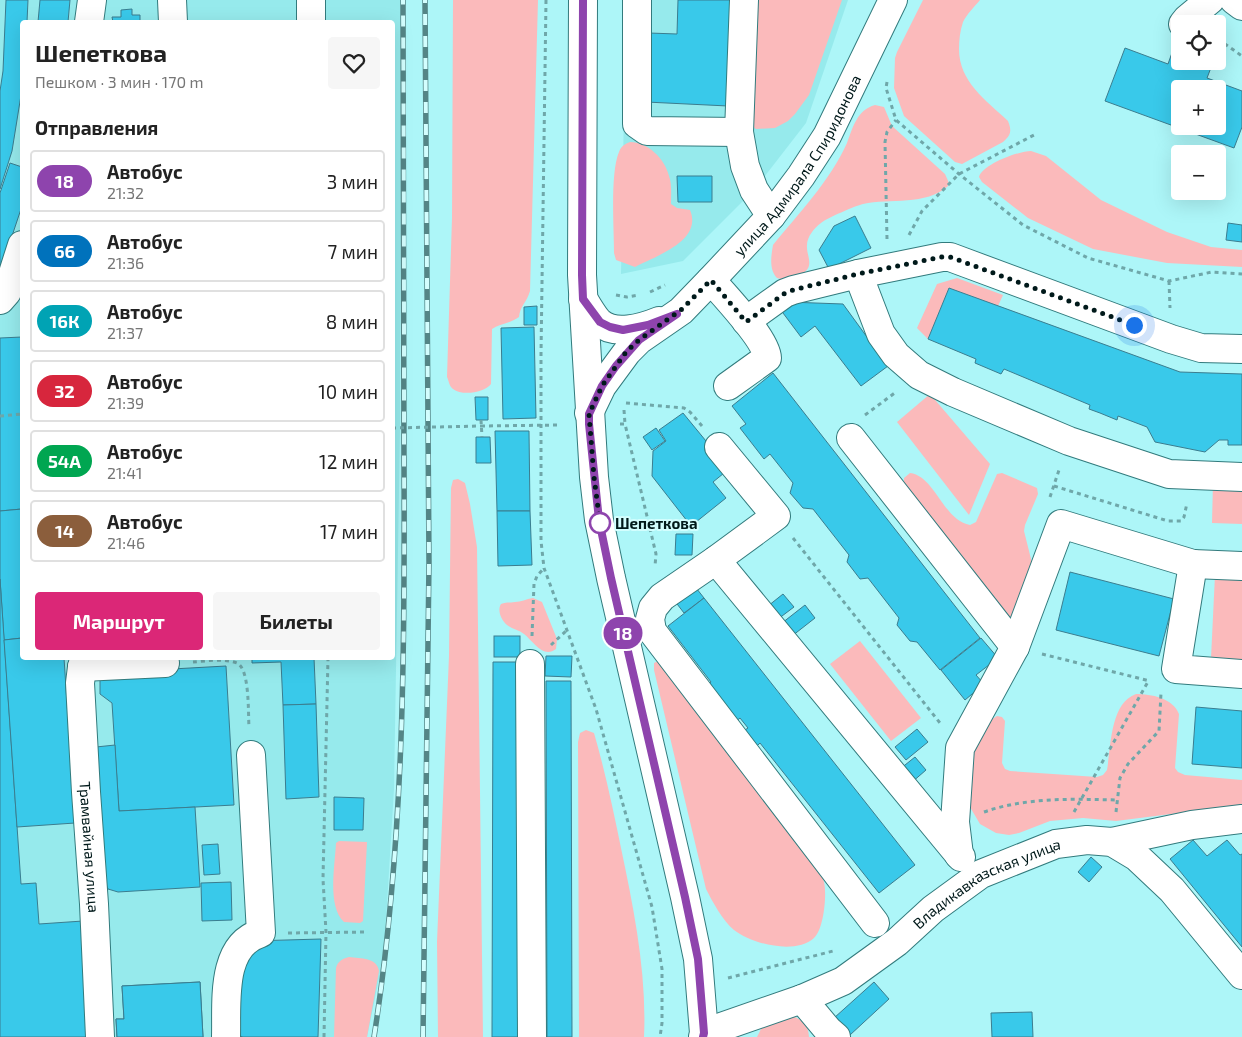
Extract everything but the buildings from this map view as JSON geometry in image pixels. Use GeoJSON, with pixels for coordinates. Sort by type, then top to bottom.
{"type":"FeatureCollection","features":[{"type":"Feature","properties":{"kind":"main road"},"geometry":{"type":"LineString","coordinates":[[89,20],[92,0]]}},
{"type":"Feature","properties":{"kind":"main road"},"geometry":{"type":"LineString","coordinates":[[172,0],[173,20]]}},
{"type":"Feature","properties":{"kind":"main road"},"geometry":{"type":"LineString","coordinates":[[311,0],[312,20]]}},
{"type":"Feature","properties":{"kind":"main road"},"geometry":{"type":"LineString","coordinates":[[584,0],[582,265],[594,477],[599,520],[611,578],[698,959],[703,1035]]}},
{"type":"Feature","properties":{"kind":"main road"},"geometry":{"type":"LineString","coordinates":[[637,0],[637,124],[646,131],[739,132]]}},
{"type":"Feature","properties":{"kind":"main road"},"geometry":{"type":"LineString","coordinates":[[744,0],[739,132],[745,166],[754,190],[771,216]]}},
{"type":"Feature","properties":{"kind":"main road","name":"улица Адмирала Спиридонова"},"geometry":{"type":"LineString","coordinates":[[589,414],[602,386],[626,352],[639,340],[677,314],[711,280],[771,216],[801,176],[827,136],[894,0]]}},
{"type":"Feature","properties":{"kind":"main road"},"geometry":{"type":"LineString","coordinates":[[1191,15],[1210,0]]}},
{"type":"Feature","properties":{"kind":"main road"},"geometry":{"type":"LineString","coordinates":[[1234,0],[1242,6]]}},
{"type":"Feature","properties":{"kind":"main road"},"geometry":{"type":"LineString","coordinates":[[0,300],[6,292],[20,251]]}},
{"type":"Feature","properties":{"kind":"main road"},"geometry":{"type":"LineString","coordinates":[[746,322],[785,293],[858,274],[950,257],[1194,346],[1201,348],[1242,349]]}},
{"type":"Feature","properties":{"kind":"main road"},"geometry":{"type":"LineString","coordinates":[[858,274],[881,334],[896,355],[919,375],[953,392],[1069,441],[1169,474],[1242,476]]}},
{"type":"Feature","properties":{"kind":"main road"},"geometry":{"type":"LineString","coordinates":[[711,280],[764,346],[766,358],[728,386]]}},
{"type":"Feature","properties":{"kind":"main road","name":"улица Адмирала Спиридонова"},"geometry":{"type":"LineString","coordinates":[[583,299],[600,322],[623,330],[648,325],[677,314]]}},
{"type":"Feature","properties":{"kind":"main road"},"geometry":{"type":"LineString","coordinates":[[851,438],[1015,647]]}},
{"type":"Feature","properties":{"kind":"main road"},"geometry":{"type":"LineString","coordinates":[[719,447],[776,516],[662,597],[653,608],[650,619],[652,631],[875,923]]}},
{"type":"Feature","properties":{"kind":"main road"},"geometry":{"type":"LineString","coordinates":[[959,856],[956,822],[960,748],[1015,647],[1061,524],[1193,564],[1242,566]]}},
{"type":"Feature","properties":{"kind":"main road"},"geometry":{"type":"LineString","coordinates":[[716,560],[959,856],[981,874]]}},
{"type":"Feature","properties":{"kind":"main road"},"geometry":{"type":"LineString","coordinates":[[1193,564],[1169,677],[1242,674]]}},
{"type":"Feature","properties":{"kind":"main road"},"geometry":{"type":"LineString","coordinates":[[83,662],[165,663]]}},
{"type":"Feature","properties":{"kind":"main road","name":"Трамвайная улица"},"geometry":{"type":"LineString","coordinates":[[83,662],[80,683],[84,772],[94,904],[100,1037]]}},
{"type":"Feature","properties":{"kind":"main road"},"geometry":{"type":"LineString","coordinates":[[530,664],[532,1037]]}},
{"type":"Feature","properties":{"kind":"main road"},"geometry":{"type":"LineString","coordinates":[[226,1037],[227,990],[231,964],[236,952],[244,941],[250,936],[261,933],[251,756]]}},
{"type":"Feature","properties":{"kind":"main road"},"geometry":{"type":"LineString","coordinates":[[1112,842],[1200,835],[1242,819]]}},
{"type":"Feature","properties":{"kind":"main road","name":"Владикавказская улица"},"geometry":{"type":"LineString","coordinates":[[703,1035],[802,999],[843,981],[897,942],[933,909],[981,874],[1056,844],[1087,840],[1112,842],[1137,858],[1172,890],[1242,975]]}},
{"type":"Feature","properties":{"kind":"main road"},"geometry":{"type":"LineString","coordinates":[[802,999],[836,1037]]}},
{"type":"Feature","properties":{"kind":"path"},"geometry":{"type":"LineString","coordinates":[[546,0],[541,344],[541,541],[544,568],[596,709],[652,907],[662,969],[662,1023],[660,1037]]}},
{"type":"Feature","properties":{"kind":"path"},"geometry":{"type":"LineString","coordinates":[[1226,45],[1242,56]]}},
{"type":"Feature","properties":{"kind":"path"},"geometry":{"type":"LineString","coordinates":[[887,79],[886,88],[896,120],[1023,225],[1088,258],[1169,281],[1212,272],[1242,274]]}},
{"type":"Feature","properties":{"kind":"path"},"geometry":{"type":"LineString","coordinates":[[887,268],[885,142],[887,132],[896,120]]}},
{"type":"Feature","properties":{"kind":"path"},"geometry":{"type":"LineString","coordinates":[[908,237],[922,211],[959,174],[1034,135]]}},
{"type":"Feature","properties":{"kind":"path"},"geometry":{"type":"LineString","coordinates":[[612,292],[617,296],[632,296],[649,292],[669,282]]}},
{"type":"Feature","properties":{"kind":"path"},"geometry":{"type":"LineString","coordinates":[[851,438],[845,430],[919,375]]}},
{"type":"Feature","properties":{"kind":"path"},"geometry":{"type":"LineString","coordinates":[[623,403],[684,408],[690,412],[719,447]]}},
{"type":"Feature","properties":{"kind":"path"},"geometry":{"type":"LineString","coordinates":[[0,416],[20,414]]}},
{"type":"Feature","properties":{"kind":"path"},"geometry":{"type":"LineString","coordinates":[[481,420],[482,437]]}},
{"type":"Feature","properties":{"kind":"path"},"geometry":{"type":"LineString","coordinates":[[395,428],[559,425]]}},
{"type":"Feature","properties":{"kind":"path"},"geometry":{"type":"LineString","coordinates":[[1048,503],[1069,441]]}},
{"type":"Feature","properties":{"kind":"path"},"geometry":{"type":"LineString","coordinates":[[1054,486],[1175,522],[1181,521],[1184,517],[1194,476]]}},
{"type":"Feature","properties":{"kind":"path"},"geometry":{"type":"LineString","coordinates":[[776,516],[960,748]]}},
{"type":"Feature","properties":{"kind":"path"},"geometry":{"type":"LineString","coordinates":[[530,664],[534,584],[537,576],[544,568]]}},
{"type":"Feature","properties":{"kind":"path"},"geometry":{"type":"LineString","coordinates":[[1015,647],[1149,680],[1169,677],[1159,731],[1128,764],[1120,778],[1112,842]]}},
{"type":"Feature","properties":{"kind":"path"},"geometry":{"type":"LineString","coordinates":[[324,1037],[326,932],[323,879],[328,660]]}},
{"type":"Feature","properties":{"kind":"path"},"geometry":{"type":"LineString","coordinates":[[165,663],[224,661],[237,663],[242,667],[246,682],[251,756]]}},
{"type":"Feature","properties":{"kind":"path"},"geometry":{"type":"LineString","coordinates":[[1056,844],[1149,680]]}},
{"type":"Feature","properties":{"kind":"path"},"geometry":{"type":"LineString","coordinates":[[956,822],[1003,806],[1040,800],[1118,800]]}},
{"type":"Feature","properties":{"kind":"path"},"geometry":{"type":"LineString","coordinates":[[261,933],[368,932]]}},
{"type":"Feature","properties":{"kind":"shaded area"},"geometry":{"type":"Polygon","coordinates":[[[0,0],[401,0],[400,430],[394,789],[384,954],[367,1037],[0,1037],[0,0]]]}},
{"type":"Feature","properties":{"kind":"shaded area"},"geometry":{"type":"Polygon","coordinates":[[[453,0],[538,0],[530,291],[519,317],[492,329],[491,384],[483,390],[467,393],[453,389],[447,377],[452,218],[453,0]]]}},
{"type":"Feature","properties":{"kind":"shaded area"},"geometry":{"type":"Polygon","coordinates":[[[626,0],[848,0],[806,123],[754,190],[683,261],[621,274],[626,0]]]}},
{"type":"Feature","properties":{"kind":"shaded area"},"geometry":{"type":"Polygon","coordinates":[[[756,0],[842,0],[809,95],[788,121],[775,128],[756,129],[750,125],[756,0]]]}},
{"type":"Feature","properties":{"kind":"shaded area"},"geometry":{"type":"Polygon","coordinates":[[[923,0],[980,0],[963,22],[959,42],[960,61],[975,90],[1008,121],[1010,130],[1008,137],[1003,142],[962,164],[955,162],[904,116],[894,88],[895,58],[923,0]]]}},
{"type":"Feature","properties":{"kind":"shaded area"},"geometry":{"type":"Polygon","coordinates":[[[875,105],[884,107],[892,126],[945,174],[949,183],[948,186],[939,192],[919,199],[863,204],[829,218],[816,227],[808,239],[809,267],[807,270],[795,276],[777,278],[772,267],[773,245],[832,170],[860,115],[869,107],[875,105]]]}},
{"type":"Feature","properties":{"kind":"shaded area"},"geometry":{"type":"Polygon","coordinates":[[[630,142],[649,148],[660,158],[670,179],[671,204],[677,208],[690,210],[692,221],[690,230],[684,239],[665,252],[635,267],[616,260],[614,253],[614,173],[620,150],[630,142]]]}},
{"type":"Feature","properties":{"kind":"shaded area"},"geometry":{"type":"Polygon","coordinates":[[[1031,151],[1046,156],[1101,200],[1167,232],[1211,247],[1242,250],[1242,267],[1167,263],[1093,249],[1028,218],[982,182],[979,177],[987,167],[994,163],[1010,156],[1031,151]]]}},
{"type":"Feature","properties":{"kind":"shaded area"},"geometry":{"type":"Polygon","coordinates":[[[957,278],[1003,295],[998,306],[949,288],[928,339],[917,328],[937,284],[957,278]]]}},
{"type":"Feature","properties":{"kind":"shaded area"},"geometry":{"type":"Polygon","coordinates":[[[930,394],[990,464],[969,515],[897,422],[930,394]]]}},
{"type":"Feature","properties":{"kind":"shaded area"},"geometry":{"type":"Polygon","coordinates":[[[910,473],[919,476],[926,482],[953,515],[970,525],[976,522],[997,474],[1002,473],[1037,488],[1038,494],[1024,531],[1033,567],[1013,616],[1006,617],[904,486],[904,478],[910,473]]]}},
{"type":"Feature","properties":{"kind":"shaded area"},"geometry":{"type":"Polygon","coordinates":[[[458,479],[465,483],[477,547],[483,1037],[438,1037],[437,942],[449,656],[451,488],[453,480],[458,479]]]}},
{"type":"Feature","properties":{"kind":"shaded area"},"geometry":{"type":"Polygon","coordinates":[[[1213,482],[1242,482],[1242,524],[1212,523],[1213,482]]]}},
{"type":"Feature","properties":{"kind":"shaded area"},"geometry":{"type":"Polygon","coordinates":[[[1215,575],[1242,577],[1242,660],[1211,658],[1215,575]]]}},
{"type":"Feature","properties":{"kind":"shaded area"},"geometry":{"type":"Polygon","coordinates":[[[533,598],[542,602],[557,639],[556,649],[551,652],[538,648],[524,634],[507,625],[500,615],[499,609],[501,604],[533,598]]]}},
{"type":"Feature","properties":{"kind":"shaded area"},"geometry":{"type":"Polygon","coordinates":[[[860,641],[921,718],[891,741],[830,664],[860,641]]]}},
{"type":"Feature","properties":{"kind":"shaded area"},"geometry":{"type":"Polygon","coordinates":[[[660,660],[819,867],[825,887],[824,911],[817,934],[806,943],[785,947],[751,940],[734,930],[718,911],[708,894],[654,670],[654,663],[660,660]]]}},
{"type":"Feature","properties":{"kind":"shaded area"},"geometry":{"type":"Polygon","coordinates":[[[1136,694],[1161,698],[1172,704],[1179,714],[1175,768],[1178,772],[1185,775],[1242,780],[1242,805],[1116,821],[1083,818],[1050,821],[1009,835],[996,833],[980,824],[970,807],[973,751],[991,720],[997,716],[1002,717],[1005,721],[1002,763],[1005,769],[1010,771],[1097,777],[1103,775],[1107,770],[1116,716],[1127,699],[1136,694]]]}},
{"type":"Feature","properties":{"kind":"shaded area"},"geometry":{"type":"Polygon","coordinates":[[[586,730],[594,733],[598,747],[612,804],[630,895],[644,990],[644,1037],[579,1037],[578,742],[580,733],[586,730]]]}},
{"type":"Feature","properties":{"kind":"shaded area"},"geometry":{"type":"Polygon","coordinates":[[[339,841],[367,842],[363,921],[360,923],[344,922],[335,906],[333,885],[336,843],[339,841]]]}},
{"type":"Feature","properties":{"kind":"shaded area"},"geometry":{"type":"Polygon","coordinates":[[[349,957],[372,961],[378,966],[379,971],[367,1037],[334,1037],[336,968],[341,961],[349,957]]]}},
{"type":"Feature","properties":{"kind":"shaded area"},"geometry":{"type":"Polygon","coordinates":[[[792,1016],[804,1023],[809,1037],[757,1037],[762,1027],[792,1016]]]}},
{"type":"Feature","properties":{"kind":"railway"},"geometry":{"type":"LineString","coordinates":[[374,1037],[391,893],[401,749],[404,604],[403,0]]}},
{"type":"Feature","properties":{"kind":"railway"},"geometry":{"type":"LineString","coordinates":[[423,1037],[429,562],[425,0]]}},
{"type":"Feature","properties":{"kind":"bus line","name":"18"},"geometry":{"type":"LineString","coordinates":[[583,0],[583,299],[600,322],[623,330],[648,325],[677,314],[639,340],[626,352],[602,386],[589,414],[589,424],[599,520],[698,959],[703,1037]]}},
{"type":"Feature","properties":{"kind":"place","name":"Шепеткова"},"geometry":{"type":"Point","coordinates":[600,523]}},
{"type":"Feature","properties":{"kind":"route"},"geometry":{"type":"LineString","coordinates":[[600,523],[589,414],[602,386],[626,352],[639,340],[681,310],[711,280],[746,322],[785,293],[793,290],[858,274],[950,257],[1134,325]]}}]}
